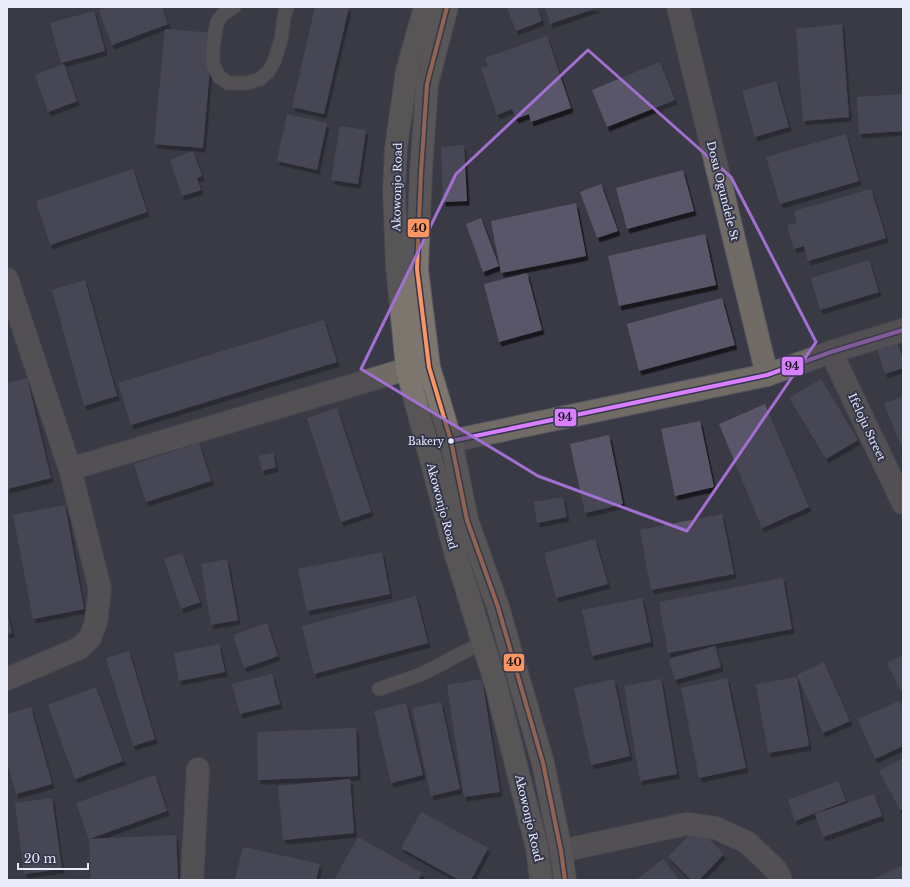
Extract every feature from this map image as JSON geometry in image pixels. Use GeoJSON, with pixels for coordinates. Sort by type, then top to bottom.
{"type":"FeatureCollection","features":[{"type":"Feature","properties":{"kind":"main road","name":"Akowonjo Road"},"geometry":{"type":"LineString","coordinates":[[425,7],[407,71],[396,148],[394,190],[397,266],[407,368],[456,555],[496,685],[537,848],[542,880]]}},
{"type":"Feature","properties":{"kind":"main road","name":"Akowonjo Road"},"geometry":{"type":"LineString","coordinates":[[447,7],[427,84],[421,172],[417,269],[429,367],[451,442],[467,520],[498,607],[543,763],[561,851],[565,880]]}},
{"type":"Feature","properties":{"kind":"street","name":"Dosu Ogundele St"},"geometry":{"type":"LineString","coordinates":[[678,7],[767,375]]}},
{"type":"Feature","properties":{"kind":"street"},"geometry":{"type":"LineString","coordinates":[[7,279],[70,469],[100,589],[96,622],[90,638],[80,648],[7,679]]}},
{"type":"Feature","properties":{"kind":"street"},"geometry":{"type":"LineString","coordinates":[[451,442],[767,375],[831,352],[903,330]]}},
{"type":"Feature","properties":{"kind":"street","name":"Ifeloju Street"},"geometry":{"type":"LineString","coordinates":[[831,352],[903,503]]}},
{"type":"Feature","properties":{"kind":"street"},"geometry":{"type":"LineString","coordinates":[[70,469],[407,368]]}},
{"type":"Feature","properties":{"kind":"street"},"geometry":{"type":"LineString","coordinates":[[192,880],[198,769]]}},
{"type":"Feature","properties":{"kind":"street"},"geometry":{"type":"LineString","coordinates":[[561,851],[686,824],[716,828],[748,843],[776,870],[781,880]]}},
{"type":"Feature","properties":{"kind":"lane"},"geometry":{"type":"LineString","coordinates":[[234,7],[223,14],[217,22],[213,48],[214,64],[220,78],[228,82],[246,83],[260,79],[268,72],[274,62],[281,40],[287,7]]}},
{"type":"Feature","properties":{"kind":"lane"},"geometry":{"type":"LineString","coordinates":[[379,689],[422,674],[483,642]]}},
{"type":"Feature","properties":{"kind":"highlighted area"},"geometry":{"type":"Polygon","coordinates":[[[588,50],[731,177],[816,342],[687,531],[538,476],[361,369],[456,174],[588,50]]]}},
{"type":"Feature","properties":{"kind":"building"},"geometry":{"type":"Polygon","coordinates":[[[108,7],[162,7],[168,24],[112,45],[99,10],[108,7]]]}},
{"type":"Feature","properties":{"kind":"building"},"geometry":{"type":"Polygon","coordinates":[[[315,7],[349,7],[324,114],[292,107],[315,7]]]}},
{"type":"Feature","properties":{"kind":"building"},"geometry":{"type":"Polygon","coordinates":[[[507,7],[537,7],[542,21],[516,31],[507,7]]]}},
{"type":"Feature","properties":{"kind":"building"},"geometry":{"type":"Polygon","coordinates":[[[545,7],[599,7],[550,24],[545,7]]]}},
{"type":"Feature","properties":{"kind":"building"},"geometry":{"type":"Polygon","coordinates":[[[94,11],[105,51],[61,63],[50,23],[94,11]]]}},
{"type":"Feature","properties":{"kind":"building"},"geometry":{"type":"Polygon","coordinates":[[[842,24],[849,117],[803,121],[796,29],[842,24]]]}},
{"type":"Feature","properties":{"kind":"building"},"geometry":{"type":"Polygon","coordinates":[[[165,29],[213,33],[203,148],[154,144],[165,29]]]}},
{"type":"Feature","properties":{"kind":"building"},"geometry":{"type":"Polygon","coordinates":[[[547,36],[571,108],[531,122],[529,114],[516,119],[512,109],[497,115],[481,68],[488,66],[485,58],[547,36]]]}},
{"type":"Feature","properties":{"kind":"building"},"geometry":{"type":"Polygon","coordinates":[[[660,62],[675,100],[607,127],[592,90],[660,62]]]}},
{"type":"Feature","properties":{"kind":"building"},"geometry":{"type":"Polygon","coordinates":[[[64,64],[77,101],[48,112],[35,75],[64,64]]]}},
{"type":"Feature","properties":{"kind":"building"},"geometry":{"type":"Polygon","coordinates":[[[776,81],[789,127],[755,137],[742,91],[776,81]]]}},
{"type":"Feature","properties":{"kind":"building"},"geometry":{"type":"Polygon","coordinates":[[[903,94],[903,131],[859,134],[857,97],[903,94]]]}},
{"type":"Feature","properties":{"kind":"building"},"geometry":{"type":"Polygon","coordinates":[[[287,114],[327,123],[317,170],[277,161],[287,114]]]}},
{"type":"Feature","properties":{"kind":"building"},"geometry":{"type":"Polygon","coordinates":[[[340,126],[366,130],[358,184],[331,180],[340,126]]]}},
{"type":"Feature","properties":{"kind":"building"},"geometry":{"type":"Polygon","coordinates":[[[846,134],[859,181],[780,204],[766,157],[846,134]]]}},
{"type":"Feature","properties":{"kind":"building"},"geometry":{"type":"Polygon","coordinates":[[[464,145],[467,201],[443,202],[441,147],[464,145]]]}},
{"type":"Feature","properties":{"kind":"building"},"geometry":{"type":"Polygon","coordinates":[[[193,151],[202,176],[197,178],[201,190],[182,196],[170,160],[193,151]]]}},
{"type":"Feature","properties":{"kind":"building"},"geometry":{"type":"Polygon","coordinates":[[[133,169],[147,212],[50,245],[36,201],[133,169]]]}},
{"type":"Feature","properties":{"kind":"building"},"geometry":{"type":"Polygon","coordinates":[[[683,170],[694,211],[627,229],[616,188],[683,170]]]}},
{"type":"Feature","properties":{"kind":"building"},"geometry":{"type":"Polygon","coordinates":[[[601,184],[618,231],[597,238],[580,192],[601,184]]]}},
{"type":"Feature","properties":{"kind":"building"},"geometry":{"type":"Polygon","coordinates":[[[871,189],[886,238],[808,261],[804,246],[794,249],[787,225],[797,223],[794,211],[871,189]]]}},
{"type":"Feature","properties":{"kind":"building"},"geometry":{"type":"Polygon","coordinates":[[[576,203],[586,256],[501,273],[491,221],[576,203]]]}},
{"type":"Feature","properties":{"kind":"building"},"geometry":{"type":"Polygon","coordinates":[[[481,218],[499,266],[483,272],[466,224],[481,218]]]}},
{"type":"Feature","properties":{"kind":"building"},"geometry":{"type":"Polygon","coordinates":[[[705,234],[716,285],[619,306],[608,256],[705,234]]]}},
{"type":"Feature","properties":{"kind":"building"},"geometry":{"type":"Polygon","coordinates":[[[869,260],[879,292],[820,310],[811,278],[869,260]]]}},
{"type":"Feature","properties":{"kind":"building"},"geometry":{"type":"Polygon","coordinates":[[[527,273],[542,330],[499,342],[484,284],[527,273]]]}},
{"type":"Feature","properties":{"kind":"building"},"geometry":{"type":"Polygon","coordinates":[[[85,280],[117,396],[84,406],[52,290],[85,280]]]}},
{"type":"Feature","properties":{"kind":"building"},"geometry":{"type":"Polygon","coordinates":[[[722,298],[735,345],[639,371],[627,324],[722,298]]]}},
{"type":"Feature","properties":{"kind":"building"},"geometry":{"type":"Polygon","coordinates":[[[324,320],[337,362],[131,425],[118,383],[324,320]]]}},
{"type":"Feature","properties":{"kind":"building"},"geometry":{"type":"Polygon","coordinates":[[[895,336],[903,359],[903,368],[885,374],[875,343],[895,336]]]}},
{"type":"Feature","properties":{"kind":"building"},"geometry":{"type":"Polygon","coordinates":[[[27,378],[51,478],[7,489],[7,383],[27,378]]]}},
{"type":"Feature","properties":{"kind":"building"},"geometry":{"type":"Polygon","coordinates":[[[821,379],[858,440],[826,459],[789,398],[821,379]]]}},
{"type":"Feature","properties":{"kind":"building"},"geometry":{"type":"Polygon","coordinates":[[[903,396],[903,444],[901,445],[884,404],[903,396]]]}},
{"type":"Feature","properties":{"kind":"building"},"geometry":{"type":"Polygon","coordinates":[[[765,404],[809,507],[762,528],[719,424],[765,404]]]}},
{"type":"Feature","properties":{"kind":"building"},"geometry":{"type":"Polygon","coordinates":[[[337,408],[371,512],[341,522],[307,418],[337,408]]]}},
{"type":"Feature","properties":{"kind":"building"},"geometry":{"type":"Polygon","coordinates":[[[700,421],[714,487],[675,496],[661,429],[700,421]]]}},
{"type":"Feature","properties":{"kind":"building"},"geometry":{"type":"Polygon","coordinates":[[[609,435],[623,504],[585,513],[570,444],[609,435]]]}},
{"type":"Feature","properties":{"kind":"building"},"geometry":{"type":"Polygon","coordinates":[[[199,443],[211,481],[146,502],[134,464],[199,443]]]}},
{"type":"Feature","properties":{"kind":"building"},"geometry":{"type":"Polygon","coordinates":[[[273,453],[276,467],[262,471],[258,456],[273,453]]]}},
{"type":"Feature","properties":{"kind":"building"},"geometry":{"type":"Polygon","coordinates":[[[563,497],[567,517],[537,523],[534,502],[563,497]]]}},
{"type":"Feature","properties":{"kind":"building"},"geometry":{"type":"Polygon","coordinates":[[[65,505],[84,609],[33,619],[13,515],[65,505]]]}},
{"type":"Feature","properties":{"kind":"building"},"geometry":{"type":"Polygon","coordinates":[[[722,514],[734,574],[651,590],[640,530],[722,514]]]}},
{"type":"Feature","properties":{"kind":"building"},"geometry":{"type":"Polygon","coordinates":[[[595,539],[608,584],[556,598],[544,553],[595,539]]]}},
{"type":"Feature","properties":{"kind":"building"},"geometry":{"type":"Polygon","coordinates":[[[382,552],[390,594],[307,611],[298,569],[382,552]]]}},
{"type":"Feature","properties":{"kind":"building"},"geometry":{"type":"Polygon","coordinates":[[[182,553],[200,602],[181,609],[164,559],[182,553]]]}},
{"type":"Feature","properties":{"kind":"building"},"geometry":{"type":"Polygon","coordinates":[[[227,559],[238,620],[211,625],[201,564],[227,559]]]}},
{"type":"Feature","properties":{"kind":"building"},"geometry":{"type":"Polygon","coordinates":[[[783,578],[792,629],[668,653],[659,602],[783,578]]]}},
{"type":"Feature","properties":{"kind":"building"},"geometry":{"type":"Polygon","coordinates":[[[416,596],[428,643],[314,674],[302,626],[416,596]]]}},
{"type":"Feature","properties":{"kind":"building"},"geometry":{"type":"Polygon","coordinates":[[[642,598],[651,642],[592,656],[582,610],[642,598]]]}},
{"type":"Feature","properties":{"kind":"building"},"geometry":{"type":"Polygon","coordinates":[[[7,611],[12,633],[7,634],[7,611]]]}},
{"type":"Feature","properties":{"kind":"building"},"geometry":{"type":"Polygon","coordinates":[[[267,623],[278,656],[244,668],[233,635],[267,623]]]}},
{"type":"Feature","properties":{"kind":"building"},"geometry":{"type":"Polygon","coordinates":[[[219,644],[225,672],[179,681],[174,653],[219,644]]]}},
{"type":"Feature","properties":{"kind":"building"},"geometry":{"type":"Polygon","coordinates":[[[715,646],[721,667],[675,680],[669,659],[715,646]]]}},
{"type":"Feature","properties":{"kind":"building"},"geometry":{"type":"Polygon","coordinates":[[[129,651],[155,739],[133,746],[106,658],[129,651]]]}},
{"type":"Feature","properties":{"kind":"building"},"geometry":{"type":"Polygon","coordinates":[[[903,655],[903,690],[901,691],[887,663],[903,655]]]}},
{"type":"Feature","properties":{"kind":"building"},"geometry":{"type":"Polygon","coordinates":[[[824,662],[850,721],[823,733],[797,675],[824,662]]]}},
{"type":"Feature","properties":{"kind":"building"},"geometry":{"type":"Polygon","coordinates":[[[272,674],[280,704],[240,714],[232,684],[272,674]]]}},
{"type":"Feature","properties":{"kind":"building"},"geometry":{"type":"Polygon","coordinates":[[[797,677],[809,746],[768,753],[756,684],[797,677]]]}},
{"type":"Feature","properties":{"kind":"building"},"geometry":{"type":"Polygon","coordinates":[[[727,678],[746,768],[699,778],[681,688],[727,678]]]}},
{"type":"Feature","properties":{"kind":"building"},"geometry":{"type":"Polygon","coordinates":[[[482,679],[500,792],[464,797],[447,685],[482,679]]]}},
{"type":"Feature","properties":{"kind":"building"},"geometry":{"type":"Polygon","coordinates":[[[614,679],[630,756],[591,765],[574,688],[614,679]]]}},
{"type":"Feature","properties":{"kind":"building"},"geometry":{"type":"Polygon","coordinates":[[[661,679],[677,774],[640,781],[624,686],[661,679]]]}},
{"type":"Feature","properties":{"kind":"building"},"geometry":{"type":"Polygon","coordinates":[[[96,687],[123,761],[75,779],[48,705],[96,687]]]}},
{"type":"Feature","properties":{"kind":"building"},"geometry":{"type":"Polygon","coordinates":[[[899,701],[903,709],[903,746],[875,759],[858,719],[899,701]]]}},
{"type":"Feature","properties":{"kind":"building"},"geometry":{"type":"Polygon","coordinates":[[[441,702],[460,789],[431,796],[412,708],[441,702]]]}},
{"type":"Feature","properties":{"kind":"building"},"geometry":{"type":"Polygon","coordinates":[[[406,703],[423,775],[391,783],[374,711],[406,703]]]}},
{"type":"Feature","properties":{"kind":"building"},"geometry":{"type":"Polygon","coordinates":[[[31,707],[52,784],[16,794],[7,761],[7,714],[31,707]]]}},
{"type":"Feature","properties":{"kind":"building"},"geometry":{"type":"Polygon","coordinates":[[[356,728],[358,776],[258,780],[257,732],[356,728]]]}},
{"type":"Feature","properties":{"kind":"building"},"geometry":{"type":"Polygon","coordinates":[[[903,758],[903,809],[900,810],[879,771],[903,758]]]}},
{"type":"Feature","properties":{"kind":"building"},"geometry":{"type":"Polygon","coordinates":[[[155,775],[167,811],[89,839],[76,803],[155,775]]]}},
{"type":"Feature","properties":{"kind":"building"},"geometry":{"type":"Polygon","coordinates":[[[350,779],[354,833],[283,840],[278,786],[350,779]]]}},
{"type":"Feature","properties":{"kind":"building"},"geometry":{"type":"Polygon","coordinates":[[[838,781],[846,801],[795,821],[788,800],[838,781]]]}},
{"type":"Feature","properties":{"kind":"building"},"geometry":{"type":"Polygon","coordinates":[[[874,794],[882,816],[823,837],[815,814],[874,794]]]}},
{"type":"Feature","properties":{"kind":"building"},"geometry":{"type":"Polygon","coordinates":[[[52,798],[62,869],[24,874],[15,803],[52,798]]]}},
{"type":"Feature","properties":{"kind":"building"},"geometry":{"type":"Polygon","coordinates":[[[421,812],[488,848],[471,880],[459,880],[401,848],[421,812]]]}},
{"type":"Feature","properties":{"kind":"building"},"geometry":{"type":"Polygon","coordinates":[[[697,827],[724,854],[699,880],[691,880],[668,857],[697,827]]]}},
{"type":"Feature","properties":{"kind":"building"},"geometry":{"type":"Polygon","coordinates":[[[176,835],[178,880],[91,880],[89,839],[176,835]]]}},
{"type":"Feature","properties":{"kind":"building"},"geometry":{"type":"Polygon","coordinates":[[[358,837],[422,873],[418,880],[334,880],[358,837]]]}},
{"type":"Feature","properties":{"kind":"building"},"geometry":{"type":"Polygon","coordinates":[[[243,847],[320,864],[316,880],[235,880],[243,847]]]}},
{"type":"Feature","properties":{"kind":"building"},"geometry":{"type":"Polygon","coordinates":[[[663,859],[679,880],[636,880],[663,859]]]}},
{"type":"Feature","properties":{"kind":"building"},"geometry":{"type":"Polygon","coordinates":[[[903,865],[903,880],[871,880],[903,865]]]}},
{"type":"Feature","properties":{"kind":"transit line","name":"40"},"geometry":{"type":"LineString","coordinates":[[447,7],[427,84],[421,172],[417,269],[429,367],[451,441],[467,520],[498,607],[543,763],[561,851],[565,880]]}},
{"type":"Feature","properties":{"kind":"transit line","name":"94"},"geometry":{"type":"LineString","coordinates":[[451,441],[767,375],[831,352],[903,330]]}},
{"type":"Feature","properties":{"kind":"place","name":"Bakery"},"geometry":{"type":"Point","coordinates":[451,441]}}]}
